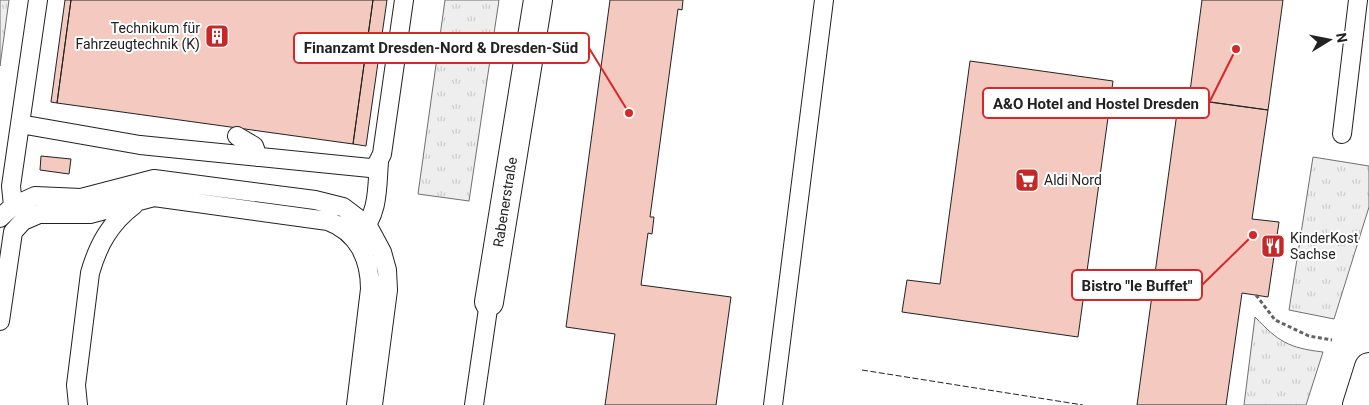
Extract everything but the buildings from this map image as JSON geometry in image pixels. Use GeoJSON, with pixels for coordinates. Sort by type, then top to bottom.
{"type":"FeatureCollection","features":[{"type":"Feature","properties":{"kind":"street","name":"Rabenerstraße"},"geometry":{"type":"LineString","coordinates":[[489,302],[538,0]]}},
{"type":"Feature","properties":{"kind":"street"},"geometry":{"type":"LineString","coordinates":[[1357,405],[1369,366]]}},
{"type":"Feature","properties":{"kind":"lane"},"geometry":{"type":"LineString","coordinates":[[13,206],[11,186],[38,0]]}},
{"type":"Feature","properties":{"kind":"lane"},"geometry":{"type":"LineString","coordinates":[[354,237],[368,226],[374,212],[379,162],[404,0]]}},
{"type":"Feature","properties":{"kind":"lane"},"geometry":{"type":"LineString","coordinates":[[773,405],[824,0]]}},
{"type":"Feature","properties":{"kind":"lane"},"geometry":{"type":"LineString","coordinates":[[1342,134],[1358,0]]}},
{"type":"Feature","properties":{"kind":"lane"},"geometry":{"type":"LineString","coordinates":[[20,124],[140,145],[370,168],[379,162]]}},
{"type":"Feature","properties":{"kind":"lane"},"geometry":{"type":"LineString","coordinates":[[237,136],[254,146],[258,157]]}},
{"type":"Feature","properties":{"kind":"lane"},"geometry":{"type":"LineString","coordinates":[[0,218],[13,206],[27,199],[43,196],[72,198],[94,196],[154,179],[324,202],[343,207],[368,226],[382,252],[388,280],[373,405]]}},
{"type":"Feature","properties":{"kind":"lane"},"geometry":{"type":"LineString","coordinates":[[0,322],[13,232],[18,224],[39,214],[90,214],[144,198],[154,197],[321,219],[343,227],[354,237],[366,258],[370,281],[356,405]]}},
{"type":"Feature","properties":{"kind":"lane"},"geometry":{"type":"LineString","coordinates":[[78,405],[76,384],[90,273],[94,258],[109,229],[124,213],[144,198]]}},
{"type":"Feature","properties":{"kind":"lane","name":"Rabenerstraße"},"geometry":{"type":"LineString","coordinates":[[474,405],[489,302]]}},
{"type":"Feature","properties":{"kind":"path"},"geometry":{"type":"LineString","coordinates":[[1256,294],[1275,320],[1309,336],[1332,340]]}},
{"type":"Feature","properties":{"kind":"green space"},"geometry":{"type":"Polygon","coordinates":[[[0,0],[9,0],[0,66],[0,0]]]}},
{"type":"Feature","properties":{"kind":"green space"},"geometry":{"type":"Polygon","coordinates":[[[445,0],[499,0],[469,201],[418,194],[445,0]]]}},
{"type":"Feature","properties":{"kind":"green space"},"geometry":{"type":"Polygon","coordinates":[[[1313,157],[1369,166],[1369,207],[1334,319],[1289,310],[1313,157]]]}},
{"type":"Feature","properties":{"kind":"green space"},"geometry":{"type":"Polygon","coordinates":[[[1255,317],[1270,332],[1284,342],[1301,348],[1323,352],[1306,405],[1244,405],[1255,317]]]}},
{"type":"Feature","properties":{"kind":"fence"},"geometry":{"type":"LineString","coordinates":[[862,370],[1083,405]]}},
{"type":"Feature","properties":{"kind":"place","name":"Technikum für Fahrzeugtechnik (K)"},"geometry":{"type":"Point","coordinates":[217,36]}},
{"type":"Feature","properties":{"kind":"place","name":"A&O Hotel and Hostel Dresden"},"geometry":{"type":"Point","coordinates":[1236,49]}},
{"type":"Feature","properties":{"kind":"place","name":"Finanzamt Dresden-Nord & Dresden-Süd"},"geometry":{"type":"Point","coordinates":[629,113]}},
{"type":"Feature","properties":{"kind":"place","name":"Aldi Nord"},"geometry":{"type":"Point","coordinates":[1027,180]}},
{"type":"Feature","properties":{"kind":"place","name":"Bistro \"le Buffet\""},"geometry":{"type":"Point","coordinates":[1253,235]}},
{"type":"Feature","properties":{"kind":"place","name":"KinderKost Sachse"},"geometry":{"type":"Point","coordinates":[1273,246]}}]}
